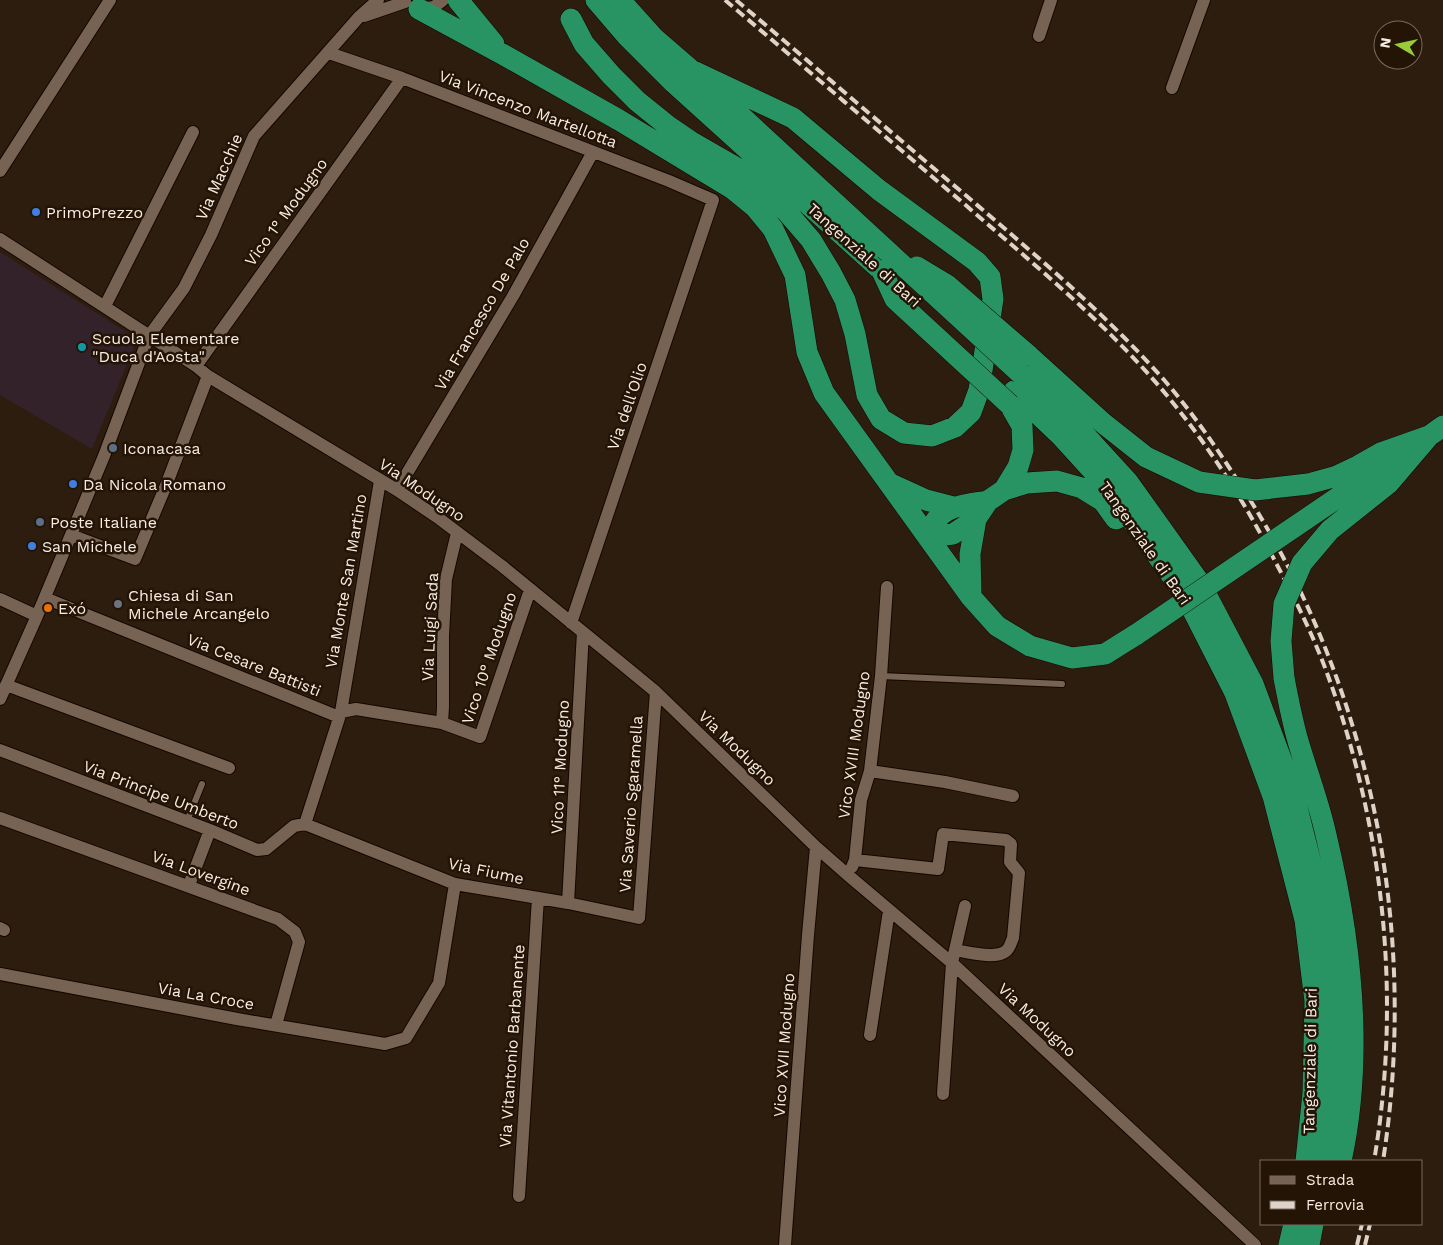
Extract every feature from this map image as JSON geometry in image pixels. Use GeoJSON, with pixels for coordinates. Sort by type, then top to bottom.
{"type":"FeatureCollection","features":[{"type":"Feature","properties":{"kind":"highway"},"geometry":{"type":"LineString","coordinates":[[458,0],[504,55]]}},
{"type":"Feature","properties":{"kind":"highway","name":"Tangenziale di Bari"},"geometry":{"type":"LineString","coordinates":[[620,0],[674,83],[882,270],[895,299],[1018,381],[1075,424],[1128,482],[1200,583],[1252,684],[1292,788],[1324,915],[1333,1000],[1332,1090],[1324,1160]]}},
{"type":"Feature","properties":{"kind":"highway","name":"Tangenziale di Bari"},"geometry":{"type":"LineString","coordinates":[[597,2],[648,45],[691,70],[885,249],[1018,381],[1061,436],[1112,492],[1184,593],[1235,693],[1273,796],[1305,920],[1315,1001],[1313,1093],[1306,1160]]}},
{"type":"Feature","properties":{"kind":"highway"},"geometry":{"type":"LineString","coordinates":[[409,4],[619,120],[733,189],[755,207],[772,229],[795,275],[807,352],[824,393],[971,597],[997,626],[1030,646],[1072,658],[1105,654],[1436,431]]}},
{"type":"Feature","properties":{"kind":"highway"},"geometry":{"type":"LineString","coordinates":[[570,19],[584,44],[637,101],[683,136],[737,168],[786,211],[811,240],[845,300],[855,334],[868,395],[881,419],[904,433],[932,436],[955,427],[971,412],[979,390],[993,299],[990,277],[977,262],[879,190],[793,118],[691,70]]}},
{"type":"Feature","properties":{"kind":"highway"},"geometry":{"type":"LineString","coordinates":[[928,537],[953,534],[976,519],[1018,467],[1023,450],[1018,381]]}},
{"type":"Feature","properties":{"kind":"highway"},"geometry":{"type":"LineString","coordinates":[[1018,381],[1103,423],[1146,457],[1199,482],[1255,490],[1308,484],[1337,476],[1381,452],[1436,431]]}},
{"type":"Feature","properties":{"kind":"highway"},"geometry":{"type":"LineString","coordinates":[[1341,1160],[1351,1086],[1352,1033],[1349,974],[1342,912],[1326,833],[1298,739],[1284,678],[1281,641],[1284,604],[1302,563],[1330,530],[1389,483],[1436,431]]}},
{"type":"Feature","properties":{"kind":"highway"},"geometry":{"type":"LineString","coordinates":[[928,537],[932,524],[953,507],[996,496],[1027,483],[1057,481],[1082,488],[1103,501],[1150,563],[1184,593]]}},
{"type":"Feature","properties":{"kind":"highway"},"geometry":{"type":"LineString","coordinates":[[888,483],[926,500],[953,507]]}},
{"type":"Feature","properties":{"kind":"highway"},"geometry":{"type":"LineString","coordinates":[[971,597],[970,554],[976,519]]}},
{"type":"Feature","properties":{"kind":"highway"},"geometry":{"type":"LineString","coordinates":[[1289,1245],[1294,1225]]}},
{"type":"Feature","properties":{"kind":"street"},"geometry":{"type":"LineString","coordinates":[[0,172],[110,0]]}},
{"type":"Feature","properties":{"kind":"street","name":"Via Macchie"},"geometry":{"type":"LineString","coordinates":[[0,699],[6,677],[45,598],[104,456],[149,336],[184,288],[211,236],[254,136],[359,17],[378,0]]}},
{"type":"Feature","properties":{"kind":"street"},"geometry":{"type":"LineString","coordinates":[[359,17],[409,4],[427,10],[444,0]]}},
{"type":"Feature","properties":{"kind":"street"},"geometry":{"type":"LineString","coordinates":[[1039,36],[1051,0]]}},
{"type":"Feature","properties":{"kind":"street"},"geometry":{"type":"LineString","coordinates":[[1172,88],[1204,0]]}},
{"type":"Feature","properties":{"kind":"street","name":"Via Vincenzo Martellotta"},"geometry":{"type":"LineString","coordinates":[[329,53],[402,78],[713,200]]}},
{"type":"Feature","properties":{"kind":"street","name":"Vico 1° Modugno"},"geometry":{"type":"LineString","coordinates":[[196,366],[402,78]]}},
{"type":"Feature","properties":{"kind":"street"},"geometry":{"type":"LineString","coordinates":[[105,306],[193,132]]}},
{"type":"Feature","properties":{"kind":"street","name":"Via Francesco De Palo"},"geometry":{"type":"LineString","coordinates":[[397,490],[513,296],[592,152]]}},
{"type":"Feature","properties":{"kind":"street","name":"Via dell'Olio"},"geometry":{"type":"LineString","coordinates":[[571,623],[713,200]]}},
{"type":"Feature","properties":{"kind":"street","name":"Via Modugno"},"geometry":{"type":"LineString","coordinates":[[0,239],[105,306],[196,366],[208,376],[397,490],[437,517],[502,566],[656,692],[816,847],[849,876],[890,911],[954,957],[1253,1244]]}},
{"type":"Feature","properties":{"kind":"street"},"geometry":{"type":"LineString","coordinates":[[71,534],[135,560],[208,376]]}},
{"type":"Feature","properties":{"kind":"street","name":"Via Monte San Martino"},"geometry":{"type":"LineString","coordinates":[[305,824],[340,714],[380,481]]}},
{"type":"Feature","properties":{"kind":"street","name":"Via Luigi Sada"},"geometry":{"type":"LineString","coordinates":[[442,723],[446,579],[457,533]]}},
{"type":"Feature","properties":{"kind":"street","name":"Vico XVIII Modugno"},"geometry":{"type":"LineString","coordinates":[[849,876],[855,860],[861,800],[870,771],[881,676],[887,588]]}},
{"type":"Feature","properties":{"kind":"street","name":"Vico 10° Modugno"},"geometry":{"type":"LineString","coordinates":[[480,737],[530,590]]}},
{"type":"Feature","properties":{"kind":"street","name":"Via Cesare Battisti"},"geometry":{"type":"LineString","coordinates":[[45,598],[340,714],[356,709],[442,723],[480,737]]}},
{"type":"Feature","properties":{"kind":"street"},"geometry":{"type":"LineString","coordinates":[[0,599],[37,616]]}},
{"type":"Feature","properties":{"kind":"street","name":"Vico 11° Modugno"},"geometry":{"type":"LineString","coordinates":[[568,903],[583,632]]}},
{"type":"Feature","properties":{"kind":"street"},"geometry":{"type":"LineString","coordinates":[[6,677],[229,768]]}},
{"type":"Feature","properties":{"kind":"street","name":"Via Saverio Sgaramella"},"geometry":{"type":"LineString","coordinates":[[638,918],[656,692]]}},
{"type":"Feature","properties":{"kind":"street","name":"Via Principe Umberto"},"geometry":{"type":"LineString","coordinates":[[0,750],[187,821],[257,850],[266,849],[294,826],[305,824]]}},
{"type":"Feature","properties":{"kind":"street"},"geometry":{"type":"LineString","coordinates":[[870,771],[945,782],[1013,796]]}},
{"type":"Feature","properties":{"kind":"street","name":"Via Lovergine"},"geometry":{"type":"LineString","coordinates":[[0,818],[278,919],[295,932],[299,942],[276,1026]]}},
{"type":"Feature","properties":{"kind":"street","name":"Via Fiume"},"geometry":{"type":"LineString","coordinates":[[305,824],[455,884],[568,903],[638,918]]}},
{"type":"Feature","properties":{"kind":"street"},"geometry":{"type":"LineString","coordinates":[[188,885],[210,830]]}},
{"type":"Feature","properties":{"kind":"street"},"geometry":{"type":"LineString","coordinates":[[855,860],[938,870],[942,834],[1006,840],[1011,844],[1010,862],[1019,873],[1013,938],[1009,947],[1005,952],[997,955],[954,957]]}},
{"type":"Feature","properties":{"kind":"street","name":"Vico XVII Modugno"},"geometry":{"type":"LineString","coordinates":[[786,1245],[816,847]]}},
{"type":"Feature","properties":{"kind":"street","name":"Via La Croce"},"geometry":{"type":"LineString","coordinates":[[0,974],[276,1026],[385,1044],[406,1038],[439,983],[455,884]]}},
{"type":"Feature","properties":{"kind":"street","name":"Via Vitantonio Barbanente"},"geometry":{"type":"LineString","coordinates":[[519,1196],[538,898]]}},
{"type":"Feature","properties":{"kind":"street"},"geometry":{"type":"LineString","coordinates":[[943,1094],[954,957],[965,906]]}},
{"type":"Feature","properties":{"kind":"street"},"geometry":{"type":"LineString","coordinates":[[870,1035],[890,911]]}},
{"type":"Feature","properties":{"kind":"lane"},"geometry":{"type":"LineString","coordinates":[[881,676],[1062,684]]}},
{"type":"Feature","properties":{"kind":"lane"},"geometry":{"type":"LineString","coordinates":[[187,821],[202,784]]}},
{"type":"Feature","properties":{"kind":"shaded area"},"geometry":{"type":"Polygon","coordinates":[[[0,252],[134,337],[134,347],[92,449],[0,395],[0,252]]]}},
{"type":"Feature","properties":{"kind":"railway"},"geometry":{"type":"LineString","coordinates":[[725,0],[1013,246],[1089,313],[1113,337],[1159,386],[1208,449],[1264,540],[1303,617],[1327,673],[1347,732],[1362,792],[1374,853],[1382,914],[1386,976],[1386,1038],[1382,1100],[1374,1160]]}},
{"type":"Feature","properties":{"kind":"railway"},"geometry":{"type":"LineString","coordinates":[[736,0],[1016,238],[1118,331],[1165,381],[1202,428],[1236,478],[1282,555],[1320,636],[1351,720],[1373,806],[1388,894],[1394,983],[1393,1072],[1383,1160]]}},
{"type":"Feature","properties":{"kind":"railway"},"geometry":{"type":"LineString","coordinates":[[1357,1245],[1362,1225]]}},
{"type":"Feature","properties":{"kind":"railway"},"geometry":{"type":"LineString","coordinates":[[1365,1245],[1370,1225]]}},
{"type":"Feature","properties":{"kind":"place","name":"PrimoPrezzo"},"geometry":{"type":"Point","coordinates":[36,212]}},
{"type":"Feature","properties":{"kind":"place","name":"Scuola Elementare \"Duca d'Aosta\""},"geometry":{"type":"Point","coordinates":[82,347]}},
{"type":"Feature","properties":{"kind":"place","name":"Iconacasa"},"geometry":{"type":"Point","coordinates":[113,448]}},
{"type":"Feature","properties":{"kind":"place","name":"Da Nicola Romano"},"geometry":{"type":"Point","coordinates":[73,484]}},
{"type":"Feature","properties":{"kind":"place","name":"Poste Italiane"},"geometry":{"type":"Point","coordinates":[40,522]}},
{"type":"Feature","properties":{"kind":"place","name":"San Michele"},"geometry":{"type":"Point","coordinates":[32,546]}},
{"type":"Feature","properties":{"kind":"place","name":"Chiesa di San Michele Arcangelo"},"geometry":{"type":"Point","coordinates":[118,604]}},
{"type":"Feature","properties":{"kind":"place","name":"Exó"},"geometry":{"type":"Point","coordinates":[48,608]}}]}
